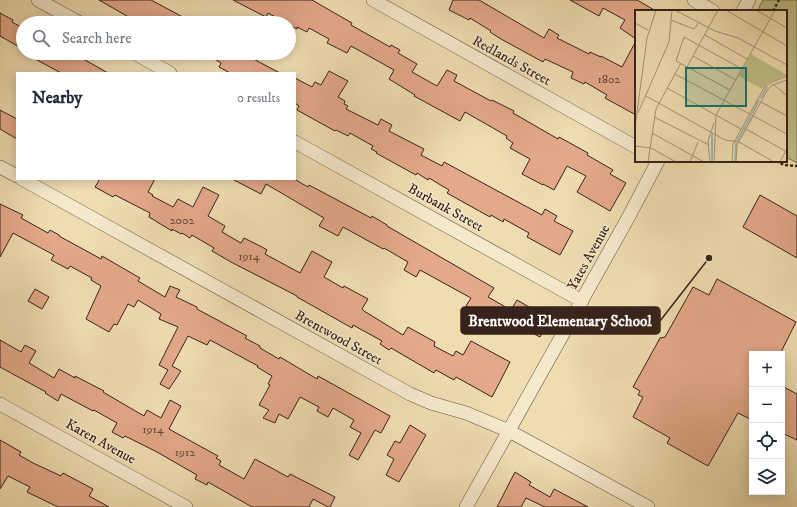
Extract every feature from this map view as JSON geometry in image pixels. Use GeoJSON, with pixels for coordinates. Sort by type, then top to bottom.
{"type":"FeatureCollection","features":[{"type":"Feature","properties":{"kind":"street"},"geometry":{"type":"LineString","coordinates":[[38,0],[67,16]]}},
{"type":"Feature","properties":{"kind":"street","name":"Redlands Street"},"geometry":{"type":"LineString","coordinates":[[373,0],[635,146]]}},
{"type":"Feature","properties":{"kind":"street"},"geometry":{"type":"LineString","coordinates":[[694,0],[711,10]]}},
{"type":"Feature","properties":{"kind":"street"},"geometry":{"type":"LineString","coordinates":[[744,10],[749,0]]}},
{"type":"Feature","properties":{"kind":"street"},"geometry":{"type":"LineString","coordinates":[[147,60],[168,72]]}},
{"type":"Feature","properties":{"kind":"street","name":"Burbank Street"},"geometry":{"type":"LineString","coordinates":[[296,143],[582,301]]}},
{"type":"Feature","properties":{"kind":"street","name":"Yates Avenue"},"geometry":{"type":"LineString","coordinates":[[466,507],[582,301],[657,162]]}},
{"type":"Feature","properties":{"kind":"street"},"geometry":{"type":"LineString","coordinates":[[0,167],[16,175]]}},
{"type":"Feature","properties":{"kind":"street","name":"Brentwood Street"},"geometry":{"type":"LineString","coordinates":[[24,180],[410,394],[432,403],[466,413],[508,431],[648,507]]}},
{"type":"Feature","properties":{"kind":"street","name":"Karen Avenue"},"geometry":{"type":"LineString","coordinates":[[0,404],[186,507]]}},
{"type":"Feature","properties":{"kind":"path"},"geometry":{"type":"LineString","coordinates":[[774,10],[779,0]]}},
{"type":"Feature","properties":{"kind":"path"},"geometry":{"type":"LineString","coordinates":[[778,162],[784,165],[797,166]]}},
{"type":"Feature","properties":{"kind":"green space"},"geometry":{"type":"Polygon","coordinates":[[[763,0],[797,0],[797,163],[787,158],[787,10],[758,10],[763,0]]]}},
{"type":"Feature","properties":{"kind":"building"},"geometry":{"type":"Polygon","coordinates":[[[99,0],[151,0],[181,16],[127,16],[99,0]]]}},
{"type":"Feature","properties":{"kind":"building"},"geometry":{"type":"Polygon","coordinates":[[[233,0],[312,0],[352,23],[351,25],[390,47],[391,45],[400,50],[398,53],[417,64],[412,72],[437,86],[447,70],[457,75],[454,81],[491,101],[492,100],[514,111],[513,113],[558,139],[559,137],[588,153],[587,155],[613,170],[610,174],[626,183],[610,211],[577,192],[586,176],[567,166],[554,190],[543,185],[522,174],[530,159],[510,148],[513,143],[506,138],[507,136],[465,112],[460,121],[414,96],[415,95],[389,79],[394,70],[351,46],[347,53],[327,43],[329,39],[309,28],[307,32],[297,27],[296,28],[296,16],[273,16],[268,13],[266,16],[233,0]]]}},
{"type":"Feature","properties":{"kind":"building"},"geometry":{"type":"Polygon","coordinates":[[[453,0],[479,0],[544,38],[549,29],[559,35],[557,38],[589,54],[590,52],[601,56],[622,67],[635,43],[635,114],[605,98],[607,95],[585,82],[584,84],[571,78],[573,72],[545,59],[543,62],[501,39],[470,18],[469,20],[449,10],[453,0]]]}},
{"type":"Feature","properties":{"kind":"building"},"geometry":{"type":"Polygon","coordinates":[[[570,0],[637,0],[654,10],[635,10],[635,38],[620,28],[625,20],[603,8],[599,16],[570,0]]]}},
{"type":"Feature","properties":{"kind":"building"},"geometry":{"type":"Polygon","coordinates":[[[0,13],[13,20],[12,22],[16,24],[16,45],[0,36],[0,13]]]}},
{"type":"Feature","properties":{"kind":"building"},"geometry":{"type":"Polygon","coordinates":[[[37,60],[85,60],[106,72],[59,72],[37,60]]]}},
{"type":"Feature","properties":{"kind":"building"},"geometry":{"type":"Polygon","coordinates":[[[216,60],[255,60],[278,72],[228,72],[219,67],[221,63],[216,60]]]}},
{"type":"Feature","properties":{"kind":"building"},"geometry":{"type":"Polygon","coordinates":[[[329,71],[348,81],[338,97],[345,101],[344,104],[348,106],[346,109],[378,125],[381,119],[392,125],[389,131],[424,149],[421,155],[442,166],[444,162],[542,215],[545,209],[557,216],[554,221],[573,231],[560,255],[527,237],[529,233],[504,219],[503,222],[491,215],[490,217],[447,193],[449,190],[429,178],[428,180],[417,173],[416,175],[376,153],[377,152],[371,149],[373,146],[350,133],[348,136],[336,130],[335,131],[297,110],[299,106],[296,104],[296,79],[312,87],[315,82],[321,85],[329,71]]]}},
{"type":"Feature","properties":{"kind":"building"},"geometry":{"type":"Polygon","coordinates":[[[0,110],[16,118],[16,138],[0,129],[0,110]]]}},
{"type":"Feature","properties":{"kind":"building"},"geometry":{"type":"Polygon","coordinates":[[[99,180],[154,180],[148,192],[153,195],[152,196],[173,207],[178,199],[193,207],[203,187],[219,195],[208,216],[225,226],[222,232],[241,243],[244,238],[262,247],[267,250],[265,254],[300,273],[312,251],[332,262],[324,277],[343,288],[344,286],[368,299],[362,309],[403,335],[408,327],[435,342],[434,346],[453,356],[456,351],[463,355],[471,341],[510,362],[492,397],[456,377],[454,380],[436,370],[434,373],[391,348],[389,350],[380,344],[382,341],[353,325],[352,328],[297,296],[231,262],[212,251],[214,248],[192,235],[190,238],[172,229],[172,231],[149,217],[150,213],[115,195],[113,197],[95,187],[99,180]]]}},
{"type":"Feature","properties":{"kind":"building"},"geometry":{"type":"Polygon","coordinates":[[[234,180],[296,180],[308,187],[309,185],[371,218],[372,216],[494,288],[488,297],[511,310],[517,300],[550,319],[540,337],[522,328],[520,333],[494,319],[493,321],[466,306],[471,298],[420,270],[416,277],[404,270],[408,262],[384,248],[383,249],[343,227],[338,236],[319,226],[324,218],[266,184],[261,194],[234,180]]]}},
{"type":"Feature","properties":{"kind":"building"},"geometry":{"type":"Polygon","coordinates":[[[760,195],[797,216],[797,258],[743,227],[760,195]]]}},
{"type":"Feature","properties":{"kind":"building"},"geometry":{"type":"Polygon","coordinates":[[[0,204],[23,215],[21,218],[48,233],[50,230],[101,259],[102,256],[140,278],[138,281],[165,297],[170,286],[180,290],[176,297],[197,307],[197,309],[247,336],[245,338],[260,346],[260,348],[279,359],[280,357],[317,379],[318,376],[390,416],[381,433],[375,430],[358,460],[349,455],[361,433],[350,427],[354,420],[333,408],[328,417],[317,411],[319,407],[300,397],[288,419],[279,414],[275,423],[263,418],[269,410],[259,405],[270,385],[268,384],[272,376],[257,367],[258,366],[210,340],[207,345],[188,336],[172,366],[181,371],[169,389],[160,384],[168,370],[159,365],[178,327],[159,319],[161,314],[138,300],[134,307],[128,304],[117,325],[114,324],[109,332],[86,319],[101,286],[91,280],[92,278],[70,266],[68,269],[51,260],[54,255],[13,233],[0,257],[0,204]]]}},
{"type":"Feature","properties":{"kind":"building"},"geometry":{"type":"Polygon","coordinates":[[[717,279],[796,322],[782,351],[749,351],[749,418],[738,413],[708,466],[667,443],[670,438],[633,417],[643,397],[638,395],[640,391],[633,387],[660,338],[665,337],[693,287],[709,295],[717,279]]]}},
{"type":"Feature","properties":{"kind":"building"},"geometry":{"type":"Polygon","coordinates":[[[35,289],[49,297],[42,309],[28,301],[35,289]]]}},
{"type":"Feature","properties":{"kind":"building"},"geometry":{"type":"Polygon","coordinates":[[[0,340],[21,352],[25,345],[36,351],[29,363],[54,378],[59,369],[104,391],[103,392],[144,416],[147,410],[161,418],[170,400],[181,406],[169,429],[218,456],[216,458],[221,461],[219,465],[244,479],[255,459],[288,477],[290,474],[335,497],[330,507],[313,499],[309,507],[252,507],[208,482],[207,485],[195,479],[197,475],[157,452],[125,436],[123,438],[112,432],[117,423],[94,410],[93,411],[61,394],[58,401],[45,393],[46,392],[0,367],[0,340]]]}},
{"type":"Feature","properties":{"kind":"building"},"geometry":{"type":"Polygon","coordinates":[[[785,388],[797,394],[797,440],[785,434],[785,388]]]}},
{"type":"Feature","properties":{"kind":"building"},"geometry":{"type":"Polygon","coordinates":[[[410,425],[426,435],[399,482],[386,475],[394,459],[387,455],[395,441],[400,443],[410,425]]]}},
{"type":"Feature","properties":{"kind":"building"},"geometry":{"type":"Polygon","coordinates":[[[0,440],[21,452],[19,455],[33,463],[61,476],[63,473],[93,489],[89,496],[109,507],[58,507],[27,492],[30,487],[8,476],[0,489],[0,440]]]}},
{"type":"Feature","properties":{"kind":"building"},"geometry":{"type":"Polygon","coordinates":[[[515,472],[531,482],[529,485],[550,497],[554,489],[588,507],[545,507],[526,498],[521,507],[497,507],[515,472]]]}},
{"type":"Feature","properties":{"kind":"place","name":"Brentwood Elementary School"},"geometry":{"type":"Point","coordinates":[709,258]}}]}
